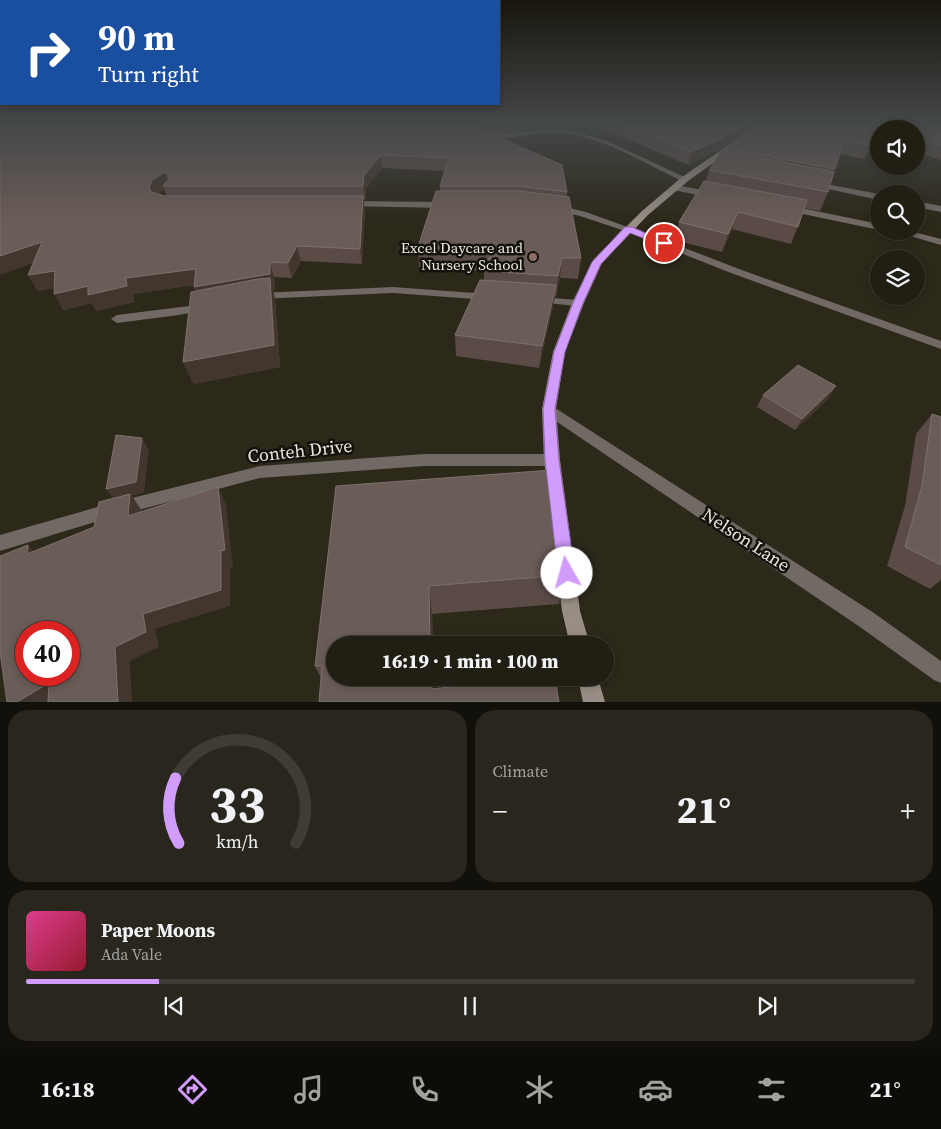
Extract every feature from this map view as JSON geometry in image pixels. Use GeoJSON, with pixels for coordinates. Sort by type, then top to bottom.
{"type":"FeatureCollection","features":[{"type":"Feature","properties":{"kind":"street"},"geometry":{"type":"LineString","coordinates":[[627,156],[681,183],[724,197]]}},
{"type":"Feature","properties":{"kind":"street"},"geometry":{"type":"LineString","coordinates":[[578,636],[572,611],[552,460],[549,409],[559,352],[578,303],[597,262],[628,229],[681,183],[715,163],[723,156]]}},
{"type":"Feature","properties":{"kind":"street"},"geometry":{"type":"LineString","coordinates":[[806,182],[870,195]]}},
{"type":"Feature","properties":{"kind":"street"},"geometry":{"type":"LineString","coordinates":[[339,204],[453,205]]}},
{"type":"Feature","properties":{"kind":"street"},"geometry":{"type":"LineString","coordinates":[[925,206],[941,209]]}},
{"type":"Feature","properties":{"kind":"street"},"geometry":{"type":"LineString","coordinates":[[781,207],[870,224]]}},
{"type":"Feature","properties":{"kind":"street"},"geometry":{"type":"LineString","coordinates":[[550,208],[584,214],[628,229],[735,272],[941,345]]}},
{"type":"Feature","properties":{"kind":"street"},"geometry":{"type":"LineString","coordinates":[[925,238],[941,242]]}},
{"type":"Feature","properties":{"kind":"street"},"geometry":{"type":"LineString","coordinates":[[248,298],[264,295],[393,290],[500,298]]}},
{"type":"Feature","properties":{"kind":"street"},"geometry":{"type":"LineString","coordinates":[[529,300],[578,303]]}},
{"type":"Feature","properties":{"kind":"street"},"geometry":{"type":"LineString","coordinates":[[118,319],[179,312],[214,304]]}},
{"type":"Feature","properties":{"kind":"street","name":"Nelson Lane"},"geometry":{"type":"LineString","coordinates":[[549,409],[867,620],[941,673]]}},
{"type":"Feature","properties":{"kind":"street","name":"Conteh Drive"},"geometry":{"type":"LineString","coordinates":[[0,543],[108,511],[260,472],[424,460],[552,460]]}},
{"type":"Feature","properties":{"kind":"street"},"geometry":{"type":"LineString","coordinates":[[590,686],[594,702]]}},
{"type":"Feature","properties":{"kind":"building"},"geometry":{"type":"Polygon","coordinates":[[[0,156],[380,156],[364,175],[363,186],[163,186],[171,176],[165,172],[152,180],[149,187],[151,192],[165,196],[363,196],[360,249],[297,246],[288,263],[270,262],[270,274],[194,287],[196,269],[126,278],[127,286],[88,295],[88,286],[54,294],[55,271],[28,275],[42,242],[0,256],[0,156]]]}},
{"type":"Feature","properties":{"kind":"building"},"geometry":{"type":"Polygon","coordinates":[[[398,156],[541,156],[562,165],[567,192],[518,186],[440,186],[449,158],[398,156]]]}},
{"type":"Feature","properties":{"kind":"building"},"geometry":{"type":"Polygon","coordinates":[[[718,156],[751,156],[834,172],[828,192],[709,170],[718,156]]]}},
{"type":"Feature","properties":{"kind":"building"},"geometry":{"type":"Polygon","coordinates":[[[765,156],[839,156],[835,169],[765,156]]]}},
{"type":"Feature","properties":{"kind":"building"},"geometry":{"type":"Polygon","coordinates":[[[704,181],[807,200],[798,227],[738,212],[728,234],[679,222],[704,181]]]}},
{"type":"Feature","properties":{"kind":"building"},"geometry":{"type":"Polygon","coordinates":[[[436,191],[518,191],[569,197],[581,258],[562,258],[558,276],[484,271],[492,251],[418,247],[436,191]]]}},
{"type":"Feature","properties":{"kind":"building"},"geometry":{"type":"Polygon","coordinates":[[[270,278],[274,345],[183,362],[191,292],[270,278]]]}},
{"type":"Feature","properties":{"kind":"building"},"geometry":{"type":"Polygon","coordinates":[[[480,280],[556,285],[542,346],[455,335],[480,280]]]}},
{"type":"Feature","properties":{"kind":"building"},"geometry":{"type":"Polygon","coordinates":[[[798,365],[836,386],[802,419],[763,395],[798,365]]]}},
{"type":"Feature","properties":{"kind":"building"},"geometry":{"type":"Polygon","coordinates":[[[932,414],[941,417],[941,565],[905,547],[922,486],[932,414]]]}},
{"type":"Feature","properties":{"kind":"building"},"geometry":{"type":"Polygon","coordinates":[[[116,435],[142,438],[136,482],[106,489],[116,435]]]}},
{"type":"Feature","properties":{"kind":"building"},"geometry":{"type":"Polygon","coordinates":[[[552,470],[565,575],[429,586],[430,636],[326,636],[326,686],[431,686],[431,689],[459,686],[556,686],[559,702],[319,702],[322,666],[315,666],[336,486],[552,470]]]}},
{"type":"Feature","properties":{"kind":"building"},"geometry":{"type":"Polygon","coordinates":[[[218,487],[225,550],[221,551],[221,590],[143,614],[146,632],[115,647],[118,702],[48,702],[49,686],[80,686],[80,621],[15,621],[15,686],[44,686],[17,702],[7,702],[0,652],[0,556],[28,545],[27,554],[94,527],[99,502],[130,494],[128,516],[218,487]]]}},
{"type":"Feature","properties":{"kind":"place","name":"Excel Daycare and Nursery School"},"geometry":{"type":"Point","coordinates":[533,257]}},
{"type":"Feature","properties":{"kind":"route"},"geometry":{"type":"LineString","coordinates":[[567,573],[552,460],[549,409],[559,352],[578,303],[597,262],[628,229],[664,243]]}}]}
